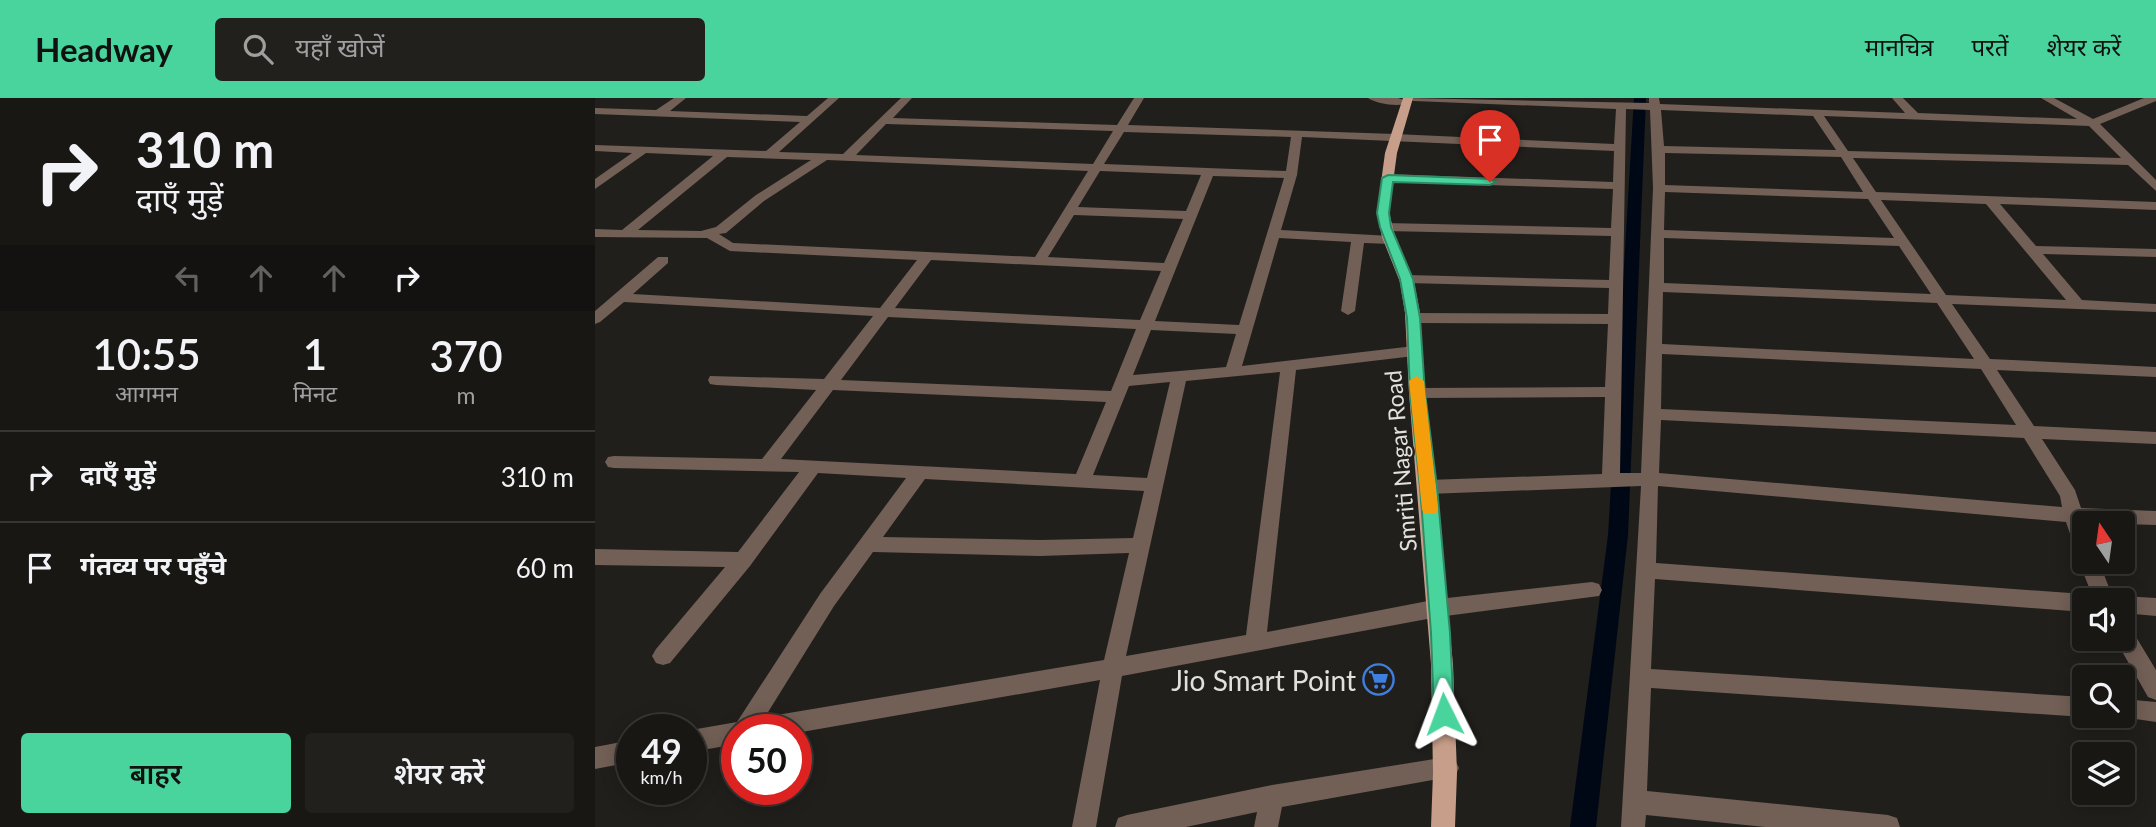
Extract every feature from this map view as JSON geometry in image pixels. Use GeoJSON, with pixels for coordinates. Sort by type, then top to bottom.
{"type":"FeatureCollection","features":[{"type":"Feature","properties":{"kind":"main road","name":"Smriti Nagar Road"},"geometry":{"type":"LineString","coordinates":[[1409,99],[1395,137],[1383,213],[1388,233],[1407,279],[1413,318],[1417,393],[1438,608],[1447,768],[1443,827]]}},
{"type":"Feature","properties":{"kind":"street"},"geometry":{"type":"LineString","coordinates":[[659,113],[681,98]]}},
{"type":"Feature","properties":{"kind":"street"},"geometry":{"type":"LineString","coordinates":[[768,155],[834,98]]}},
{"type":"Feature","properties":{"kind":"street"},"geometry":{"type":"LineString","coordinates":[[847,157],[907,98]]}},
{"type":"Feature","properties":{"kind":"street"},"geometry":{"type":"LineString","coordinates":[[1039,261],[1139,98]]}},
{"type":"Feature","properties":{"kind":"street"},"geometry":{"type":"LineString","coordinates":[[1373,98],[1601,102],[1621,107],[1655,103],[1818,115],[2092,123],[2145,107],[2153,98]]}},
{"type":"Feature","properties":{"kind":"street"},"geometry":{"type":"LineString","coordinates":[[1897,98],[1915,117]]}},
{"type":"Feature","properties":{"kind":"street"},"geometry":{"type":"LineString","coordinates":[[2046,98],[2092,123],[2156,187]]}},
{"type":"Feature","properties":{"kind":"street"},"geometry":{"type":"LineString","coordinates":[[1633,827],[1657,287],[1659,149],[1655,103]]}},
{"type":"Feature","properties":{"kind":"street"},"geometry":{"type":"LineString","coordinates":[[1611,480],[1621,107]]}},
{"type":"Feature","properties":{"kind":"street"},"geometry":{"type":"LineString","coordinates":[[595,111],[810,119]]}},
{"type":"Feature","properties":{"kind":"street"},"geometry":{"type":"LineString","coordinates":[[1818,115],[1984,362],[2069,495],[2072,511]]}},
{"type":"Feature","properties":{"kind":"street"},"geometry":{"type":"LineString","coordinates":[[884,121],[1395,137],[1620,148]]}},
{"type":"Feature","properties":{"kind":"street"},"geometry":{"type":"LineString","coordinates":[[1231,372],[1291,175],[1297,136]]}},
{"type":"Feature","properties":{"kind":"street"},"geometry":{"type":"LineString","coordinates":[[595,148],[1291,175]]}},
{"type":"Feature","properties":{"kind":"street"},"geometry":{"type":"LineString","coordinates":[[1659,149],[2131,162]]}},
{"type":"Feature","properties":{"kind":"street"},"geometry":{"type":"LineString","coordinates":[[595,185],[643,150]]}},
{"type":"Feature","properties":{"kind":"street"},"geometry":{"type":"LineString","coordinates":[[625,234],[724,153]]}},
{"type":"Feature","properties":{"kind":"street"},"geometry":{"type":"LineString","coordinates":[[595,233],[710,234],[721,230],[760,198],[824,157]]}},
{"type":"Feature","properties":{"kind":"street"},"geometry":{"type":"LineString","coordinates":[[1082,481],[1208,172]]}},
{"type":"Feature","properties":{"kind":"street"},"geometry":{"type":"LineString","coordinates":[[1388,178],[1619,186]]}},
{"type":"Feature","properties":{"kind":"street"},"geometry":{"type":"LineString","coordinates":[[1659,188],[2156,206]]}},
{"type":"Feature","properties":{"kind":"street"},"geometry":{"type":"LineString","coordinates":[[1988,198],[2077,304]]}},
{"type":"Feature","properties":{"kind":"street"},"geometry":{"type":"LineString","coordinates":[[1069,211],[1191,215]]}},
{"type":"Feature","properties":{"kind":"street"},"geometry":{"type":"LineString","coordinates":[[1273,234],[1359,238],[1388,233],[1618,232]]}},
{"type":"Feature","properties":{"kind":"street"},"geometry":{"type":"LineString","coordinates":[[710,234],[730,247],[1171,267]]}},
{"type":"Feature","properties":{"kind":"street"},"geometry":{"type":"LineString","coordinates":[[1658,234],[1904,242]]}},
{"type":"Feature","properties":{"kind":"street"},"geometry":{"type":"LineString","coordinates":[[1348,311],[1359,238]]}},
{"type":"Feature","properties":{"kind":"street"},"geometry":{"type":"LineString","coordinates":[[2031,250],[2156,253]]}},
{"type":"Feature","properties":{"kind":"street"},"geometry":{"type":"LineString","coordinates":[[768,465],[928,255]]}},
{"type":"Feature","properties":{"kind":"street"},"geometry":{"type":"LineString","coordinates":[[595,319],[663,260]]}},
{"type":"Feature","properties":{"kind":"street"},"geometry":{"type":"LineString","coordinates":[[1407,279],[1616,284]]}},
{"type":"Feature","properties":{"kind":"street"},"geometry":{"type":"LineString","coordinates":[[1657,287],[2156,308]]}},
{"type":"Feature","properties":{"kind":"street"},"geometry":{"type":"LineString","coordinates":[[620,297],[1244,330]]}},
{"type":"Feature","properties":{"kind":"street"},"geometry":{"type":"LineString","coordinates":[[1413,318],[1615,319]]}},
{"type":"Feature","properties":{"kind":"street"},"geometry":{"type":"LineString","coordinates":[[1655,349],[1984,362],[2156,372]]}},
{"type":"Feature","properties":{"kind":"street"},"geometry":{"type":"LineString","coordinates":[[716,380],[1118,389],[1179,377],[1414,351]]}},
{"type":"Feature","properties":{"kind":"street"},"geometry":{"type":"LineString","coordinates":[[1255,643],[1289,365]]}},
{"type":"Feature","properties":{"kind":"street"},"geometry":{"type":"LineString","coordinates":[[1084,827],[1113,666],[1179,377]]}},
{"type":"Feature","properties":{"kind":"street"},"geometry":{"type":"LineString","coordinates":[[1417,393],[1613,391]]}},
{"type":"Feature","properties":{"kind":"street"},"geometry":{"type":"LineString","coordinates":[[1653,414],[2156,438]]}},
{"type":"Feature","properties":{"kind":"street"},"geometry":{"type":"LineString","coordinates":[[614,462],[813,466],[1154,485]]}},
{"type":"Feature","properties":{"kind":"street"},"geometry":{"type":"LineString","coordinates":[[663,656],[743,560],[813,466]]}},
{"type":"Feature","properties":{"kind":"street"},"geometry":{"type":"LineString","coordinates":[[755,714],[827,600],[920,472]]}},
{"type":"Feature","properties":{"kind":"street"},"geometry":{"type":"LineString","coordinates":[[1428,487],[1650,479],[2072,515]]}},
{"type":"Feature","properties":{"kind":"street"},"geometry":{"type":"LineString","coordinates":[[2135,517],[2156,518]]}},
{"type":"Feature","properties":{"kind":"street"},"geometry":{"type":"LineString","coordinates":[[869,544],[1040,548],[1141,545]]}},
{"type":"Feature","properties":{"kind":"street"},"geometry":{"type":"LineString","coordinates":[[595,557],[743,560]]}},
{"type":"Feature","properties":{"kind":"street"},"geometry":{"type":"LineString","coordinates":[[1646,570],[2072,602]]}},
{"type":"Feature","properties":{"kind":"street"},"geometry":{"type":"LineString","coordinates":[[812,720],[1255,643],[1438,608],[1592,590]]}},
{"type":"Feature","properties":{"kind":"street"},"geometry":{"type":"LineString","coordinates":[[2135,606],[2156,607]]}},
{"type":"Feature","properties":{"kind":"street"},"geometry":{"type":"LineString","coordinates":[[2133,651],[2156,690]]}},
{"type":"Feature","properties":{"kind":"street"},"geometry":{"type":"LineString","coordinates":[[1641,678],[2072,706]]}},
{"type":"Feature","properties":{"kind":"street"},"geometry":{"type":"LineString","coordinates":[[2135,710],[2156,712]]}},
{"type":"Feature","properties":{"kind":"street"},"geometry":{"type":"LineString","coordinates":[[595,758],[616,754]]}},
{"type":"Feature","properties":{"kind":"street"},"geometry":{"type":"LineString","coordinates":[[1127,827],[1272,797],[1447,768]]}},
{"type":"Feature","properties":{"kind":"street"},"geometry":{"type":"LineString","coordinates":[[1266,827],[1272,797]]}},
{"type":"Feature","properties":{"kind":"street"},"geometry":{"type":"LineString","coordinates":[[1635,802],[1888,827]]}},
{"type":"Feature","properties":{"kind":"waterway"},"geometry":{"type":"LineString","coordinates":[[1583,827],[1618,535],[1640,98]]}},
{"type":"Feature","properties":{"kind":"slow traffic"},"geometry":{"type":"LineString","coordinates":[[1416,381],[1430,509]]}},
{"type":"Feature","properties":{"kind":"place","name":"Jio Smart Point"},"geometry":{"type":"Point","coordinates":[1379,680]}},
{"type":"Feature","properties":{"kind":"route"},"geometry":{"type":"LineString","coordinates":[[1444,714],[1440,633],[1417,393],[1413,318],[1407,279],[1385,227],[1383,213],[1388,178],[1490,182]]}}]}
